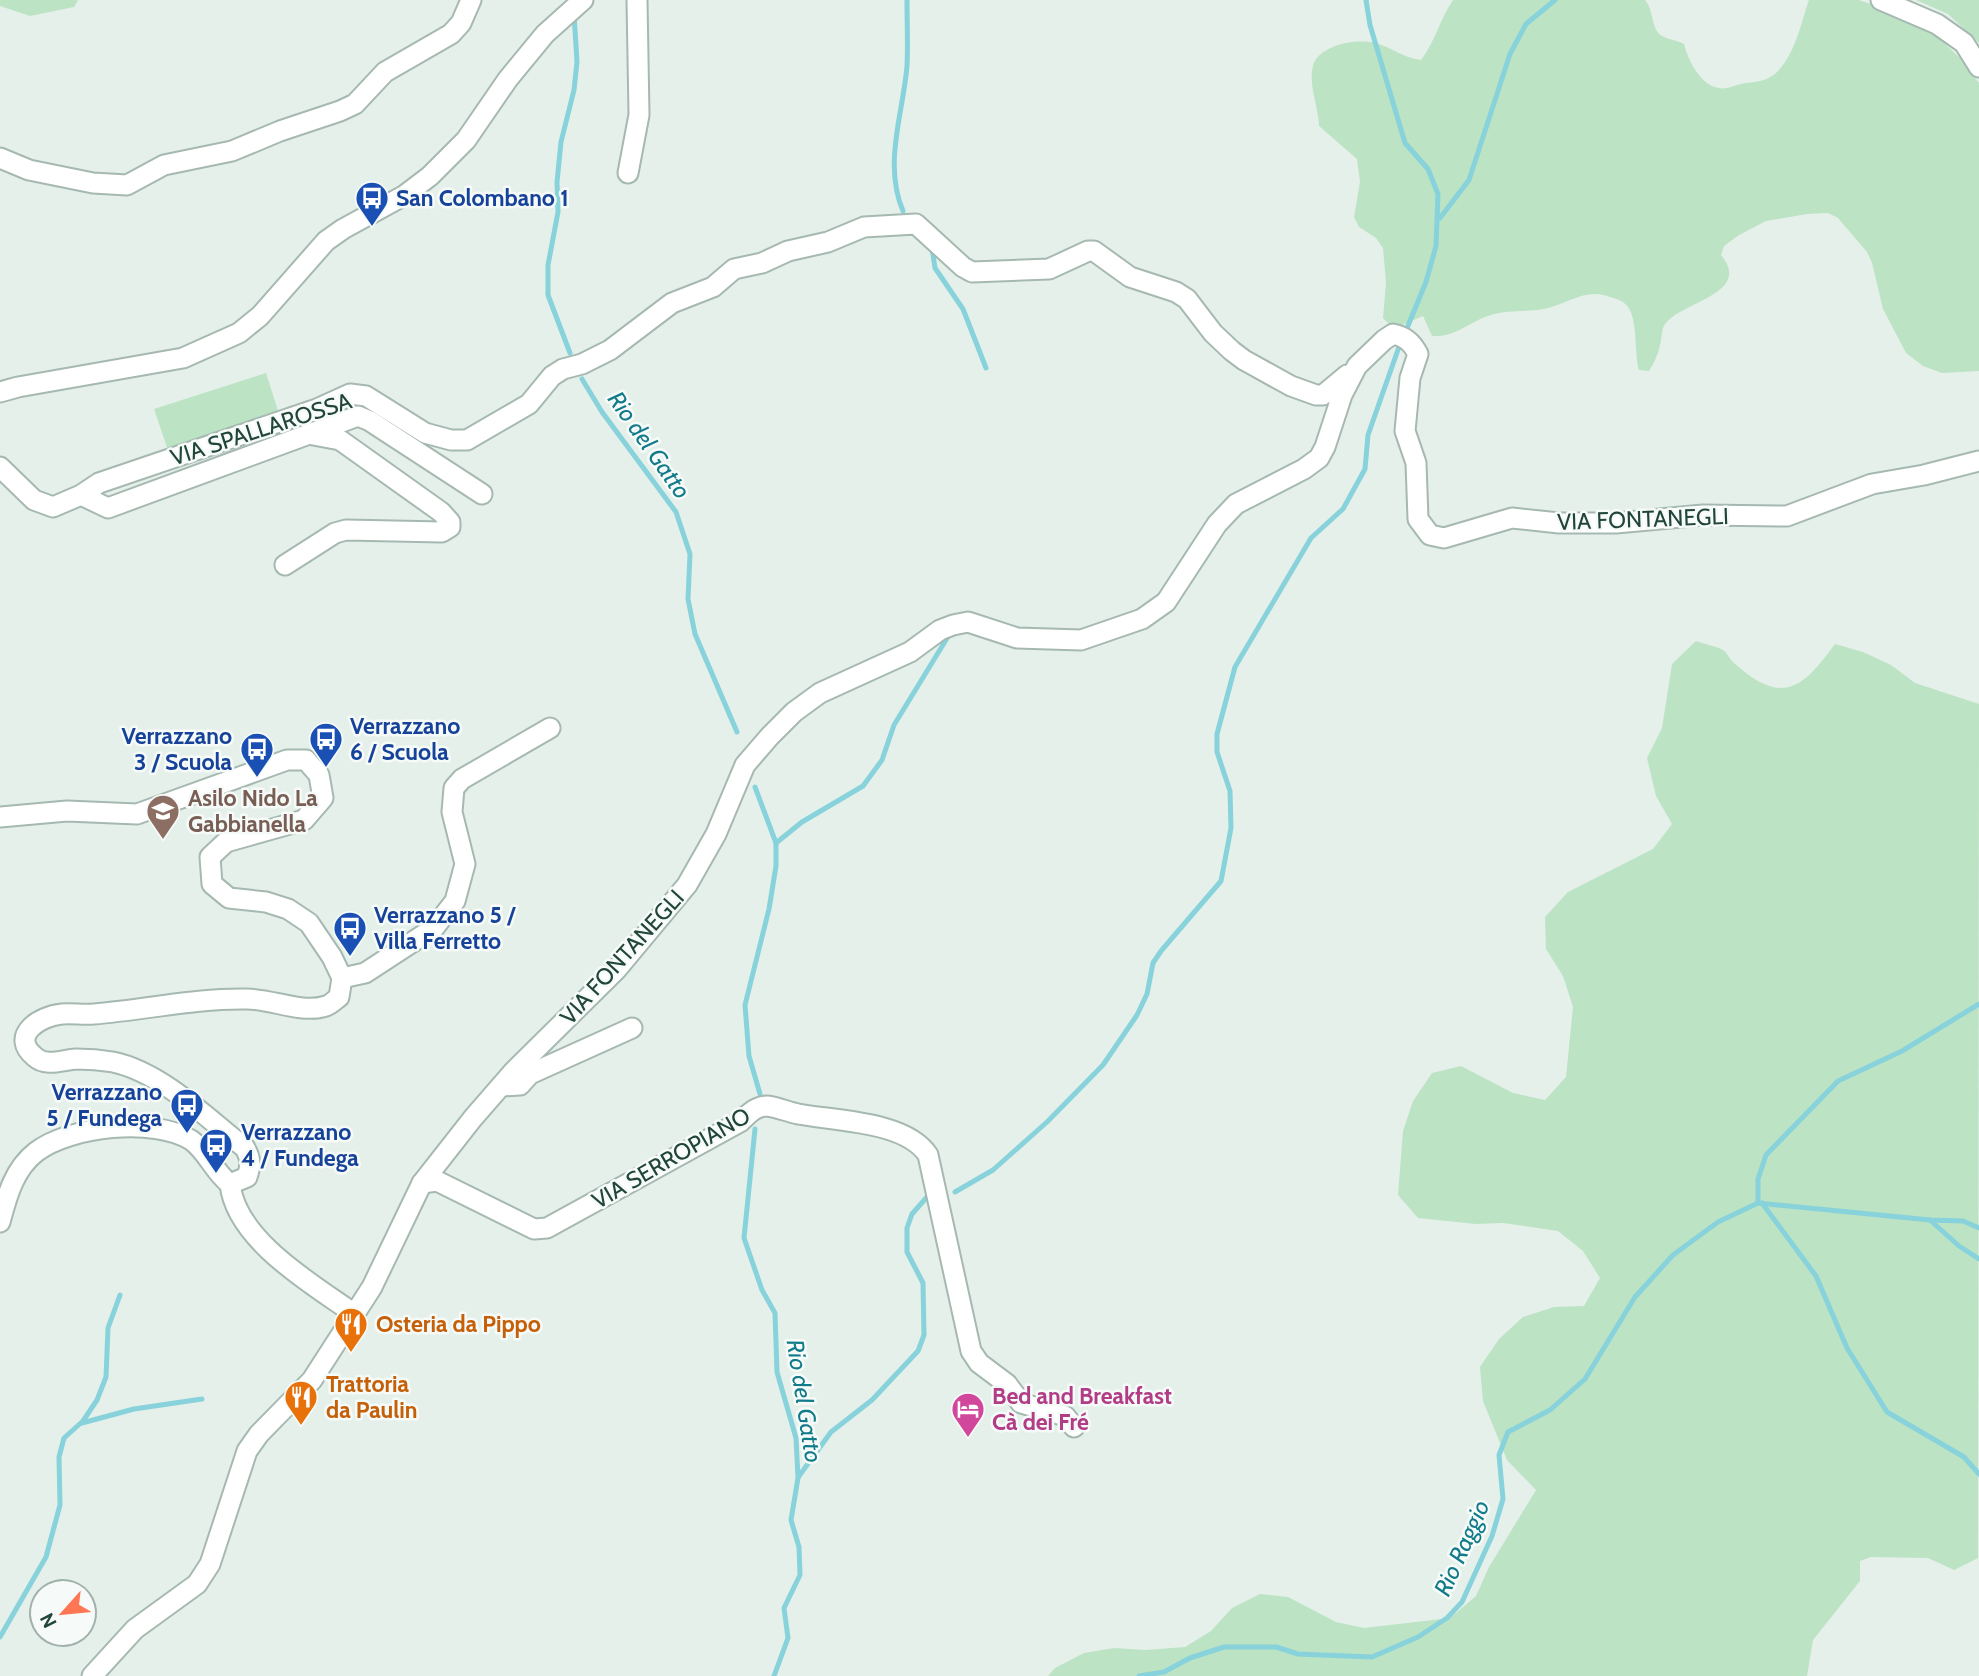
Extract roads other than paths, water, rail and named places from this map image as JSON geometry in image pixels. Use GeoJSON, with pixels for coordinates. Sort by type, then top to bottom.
{"type":"FeatureCollection","features":[{"type":"Feature","properties":{"kind":"street"},"geometry":{"type":"LineString","coordinates":[[0,158],[29,170],[93,183],[127,185],[163,165],[232,151],[355,104],[385,72],[451,34],[461,23],[471,0]]}},
{"type":"Feature","properties":{"kind":"street"},"geometry":{"type":"LineString","coordinates":[[0,392],[183,358],[239,333],[260,316],[326,241],[405,195],[430,176],[466,140],[508,79],[545,34],[583,0]]}},
{"type":"Feature","properties":{"kind":"street"},"geometry":{"type":"LineString","coordinates":[[628,173],[639,114],[637,0]]}},
{"type":"Feature","properties":{"kind":"street"},"geometry":{"type":"LineString","coordinates":[[1881,0],[1937,23],[1964,43],[1979,67]]}},
{"type":"Feature","properties":{"kind":"street","name":"VIA SPALLAROSSA"},"geometry":{"type":"LineString","coordinates":[[0,467],[34,500],[53,507],[81,495],[99,483],[317,409],[350,394],[366,396],[425,433],[451,440],[467,440],[529,404],[552,376],[563,369],[582,365],[610,349],[672,303],[713,287],[734,269],[762,263],[788,251],[828,242],[864,227],[899,223],[916,223],[963,267],[972,271],[1049,268],[1088,251],[1094,251],[1130,277],[1176,292],[1187,299],[1213,333],[1244,360],[1291,386],[1316,395],[1328,393],[1357,366]]}},
{"type":"Feature","properties":{"kind":"street","name":"VIA FONTANEGLI"},"geometry":{"type":"LineString","coordinates":[[92,1676],[135,1629],[197,1584],[204,1575],[241,1466],[252,1443],[312,1380],[372,1287],[422,1183],[500,1086],[617,969],[687,885],[716,834],[745,765],[794,712],[820,693],[910,652],[940,629],[953,625],[968,622],[1017,638],[1081,640],[1142,619],[1166,602],[1217,524],[1236,504],[1304,469],[1319,458],[1342,395],[1357,366],[1394,334],[1415,346],[1418,354],[1410,378],[1405,431],[1416,463],[1418,519],[1430,535],[1444,538],[1512,518],[1559,523],[1616,523],[1703,515],[1787,516],[1872,484],[1924,475],[1979,461]]}},
{"type":"Feature","properties":{"kind":"street","name":"VIA SPALLAROSSA"},"geometry":{"type":"LineString","coordinates":[[81,495],[108,508],[358,416],[370,421],[482,494]]}},
{"type":"Feature","properties":{"kind":"street","name":"VIA SPALLAROSSA"},"geometry":{"type":"LineString","coordinates":[[285,565],[335,533],[346,530],[442,533],[450,527],[450,522],[441,512],[340,440],[307,433]]}},
{"type":"Feature","properties":{"kind":"street"},"geometry":{"type":"LineString","coordinates":[[342,978],[365,973],[434,928],[455,901],[465,864],[452,812],[454,788],[463,779],[550,728]]}},
{"type":"Feature","properties":{"kind":"street"},"geometry":{"type":"LineString","coordinates":[[0,817],[67,811],[137,814],[287,760],[306,761],[319,775],[323,798],[304,820],[226,842],[210,858],[212,884],[229,898],[266,902],[288,909],[309,923],[332,957],[342,978],[339,997],[327,1006],[307,1007],[248,999],[91,1014],[52,1015],[36,1021],[28,1031],[26,1040],[28,1049],[41,1061],[91,1059],[126,1065],[140,1070],[183,1099],[245,1148],[250,1157],[251,1166],[247,1177],[230,1184]]}},
{"type":"Feature","properties":{"kind":"street"},"geometry":{"type":"LineString","coordinates":[[500,1086],[520,1086],[530,1074],[632,1028]]}},
{"type":"Feature","properties":{"kind":"street","name":"VIA SERROPIANO"},"geometry":{"type":"LineString","coordinates":[[422,1183],[437,1181],[534,1229],[547,1228],[740,1122],[752,1110],[766,1106],[800,1115],[877,1126],[921,1144],[928,1155],[971,1351],[979,1363],[1007,1384],[1020,1403],[1065,1416],[1074,1427]]}},
{"type":"Feature","properties":{"kind":"street"},"geometry":{"type":"LineString","coordinates":[[0,1222],[9,1189],[27,1161],[51,1143],[85,1132],[110,1128],[155,1128],[190,1139],[230,1184],[231,1195],[239,1212],[278,1260],[354,1313]]}},
{"type":"Feature","properties":{"kind":"waterway"},"geometry":{"type":"LineString","coordinates":[[903,211],[897,193],[894,157],[907,66],[907,0]]}},
{"type":"Feature","properties":{"kind":"waterway"},"geometry":{"type":"LineString","coordinates":[[1366,0],[1370,25],[1405,143],[1428,169],[1438,194],[1436,246],[1426,282],[1405,333]]}},
{"type":"Feature","properties":{"kind":"waterway"},"geometry":{"type":"LineString","coordinates":[[1440,218],[1469,180],[1510,54],[1526,24],[1555,0]]}},
{"type":"Feature","properties":{"kind":"waterway","name":"Rio del Gatto"},"geometry":{"type":"LineString","coordinates":[[570,353],[548,295],[548,265],[558,212],[557,182],[561,142],[574,90],[577,62],[574,14]]}},
{"type":"Feature","properties":{"kind":"waterway"},"geometry":{"type":"LineString","coordinates":[[932,248],[935,268],[963,309],[986,368]]}},
{"type":"Feature","properties":{"kind":"waterway"},"geometry":{"type":"LineString","coordinates":[[955,1192],[993,1170],[1047,1122],[1103,1065],[1137,1015],[1147,994],[1153,963],[1221,881],[1231,828],[1230,791],[1217,752],[1217,734],[1235,667],[1311,538],[1343,509],[1365,469],[1368,435],[1400,344]]}},
{"type":"Feature","properties":{"kind":"waterway","name":"Rio del Gatto"},"geometry":{"type":"LineString","coordinates":[[582,379],[602,412],[676,512],[690,554],[688,599],[695,634],[737,732]]}},
{"type":"Feature","properties":{"kind":"waterway"},"geometry":{"type":"LineString","coordinates":[[776,843],[802,822],[863,786],[882,760],[894,725],[949,635]]}},
{"type":"Feature","properties":{"kind":"waterway","name":"Rio del Gatto"},"geometry":{"type":"LineString","coordinates":[[755,787],[776,843],[776,866],[769,909],[745,1005],[749,1056],[760,1094]]}},
{"type":"Feature","properties":{"kind":"waterway"},"geometry":{"type":"LineString","coordinates":[[1758,1203],[1758,1179],[1766,1155],[1838,1081],[1902,1051],[1979,1004]]}},
{"type":"Feature","properties":{"kind":"waterway","name":"Rio del Gatto"},"geometry":{"type":"LineString","coordinates":[[755,1129],[744,1238],[762,1290],[775,1313],[777,1372],[796,1438],[798,1478],[791,1520],[799,1547],[800,1575],[784,1608],[788,1638],[774,1676]]}},
{"type":"Feature","properties":{"kind":"waterway"},"geometry":{"type":"LineString","coordinates":[[799,1476],[831,1432],[872,1400],[918,1351],[924,1335],[923,1283],[907,1252],[907,1228],[912,1214],[927,1197]]}},
{"type":"Feature","properties":{"kind":"waterway","name":"Rio Raggio"},"geometry":{"type":"LineString","coordinates":[[1139,1676],[1164,1672],[1190,1658],[1224,1647],[1276,1647],[1298,1654],[1372,1657],[1418,1637],[1447,1618],[1462,1602],[1492,1536],[1503,1499],[1499,1455],[1508,1432],[1550,1410],[1585,1379],[1635,1297],[1673,1255],[1718,1222],[1758,1203],[1963,1221],[1979,1228]]}},
{"type":"Feature","properties":{"kind":"waterway"},"geometry":{"type":"LineString","coordinates":[[1762,1203],[1816,1276],[1847,1348],[1887,1412],[1964,1457],[1979,1474]]}},
{"type":"Feature","properties":{"kind":"waterway"},"geometry":{"type":"LineString","coordinates":[[1930,1220],[1959,1246],[1979,1259]]}},
{"type":"Feature","properties":{"kind":"waterway"},"geometry":{"type":"LineString","coordinates":[[0,1637],[46,1557],[60,1505],[59,1457],[64,1438],[83,1421],[97,1400],[106,1377],[108,1328],[120,1295]]}},
{"type":"Feature","properties":{"kind":"waterway"},"geometry":{"type":"LineString","coordinates":[[82,1423],[134,1409],[202,1399]]}},
{"type":"Feature","properties":{"kind":"place","name":"San Colombano 1"},"geometry":{"type":"Point","coordinates":[372,228]}},
{"type":"Feature","properties":{"kind":"place","name":"Verrazzano 6 / Scuola"},"geometry":{"type":"Point","coordinates":[326,769]}},
{"type":"Feature","properties":{"kind":"place","name":"Verrazzano 3 / Scuola"},"geometry":{"type":"Point","coordinates":[257,779]}},
{"type":"Feature","properties":{"kind":"place","name":"Asilo Nido La Gabbianella"},"geometry":{"type":"Point","coordinates":[163,841]}},
{"type":"Feature","properties":{"kind":"place","name":"Verrazzano 5 / Villa Ferretto"},"geometry":{"type":"Point","coordinates":[350,958]}},
{"type":"Feature","properties":{"kind":"place","name":"Verrazzano 5 / Fundega"},"geometry":{"type":"Point","coordinates":[187,1135]}},
{"type":"Feature","properties":{"kind":"place","name":"Verrazzano 4 / Fundega"},"geometry":{"type":"Point","coordinates":[216,1175]}},
{"type":"Feature","properties":{"kind":"place","name":"Osteria da Pippo"},"geometry":{"type":"Point","coordinates":[351,1354]}},
{"type":"Feature","properties":{"kind":"place","name":"Trattoria da Paulin"},"geometry":{"type":"Point","coordinates":[301,1427]}},
{"type":"Feature","properties":{"kind":"place","name":"Bed and Breakfast Cà dei Fré"},"geometry":{"type":"Point","coordinates":[968,1439]}}]}
